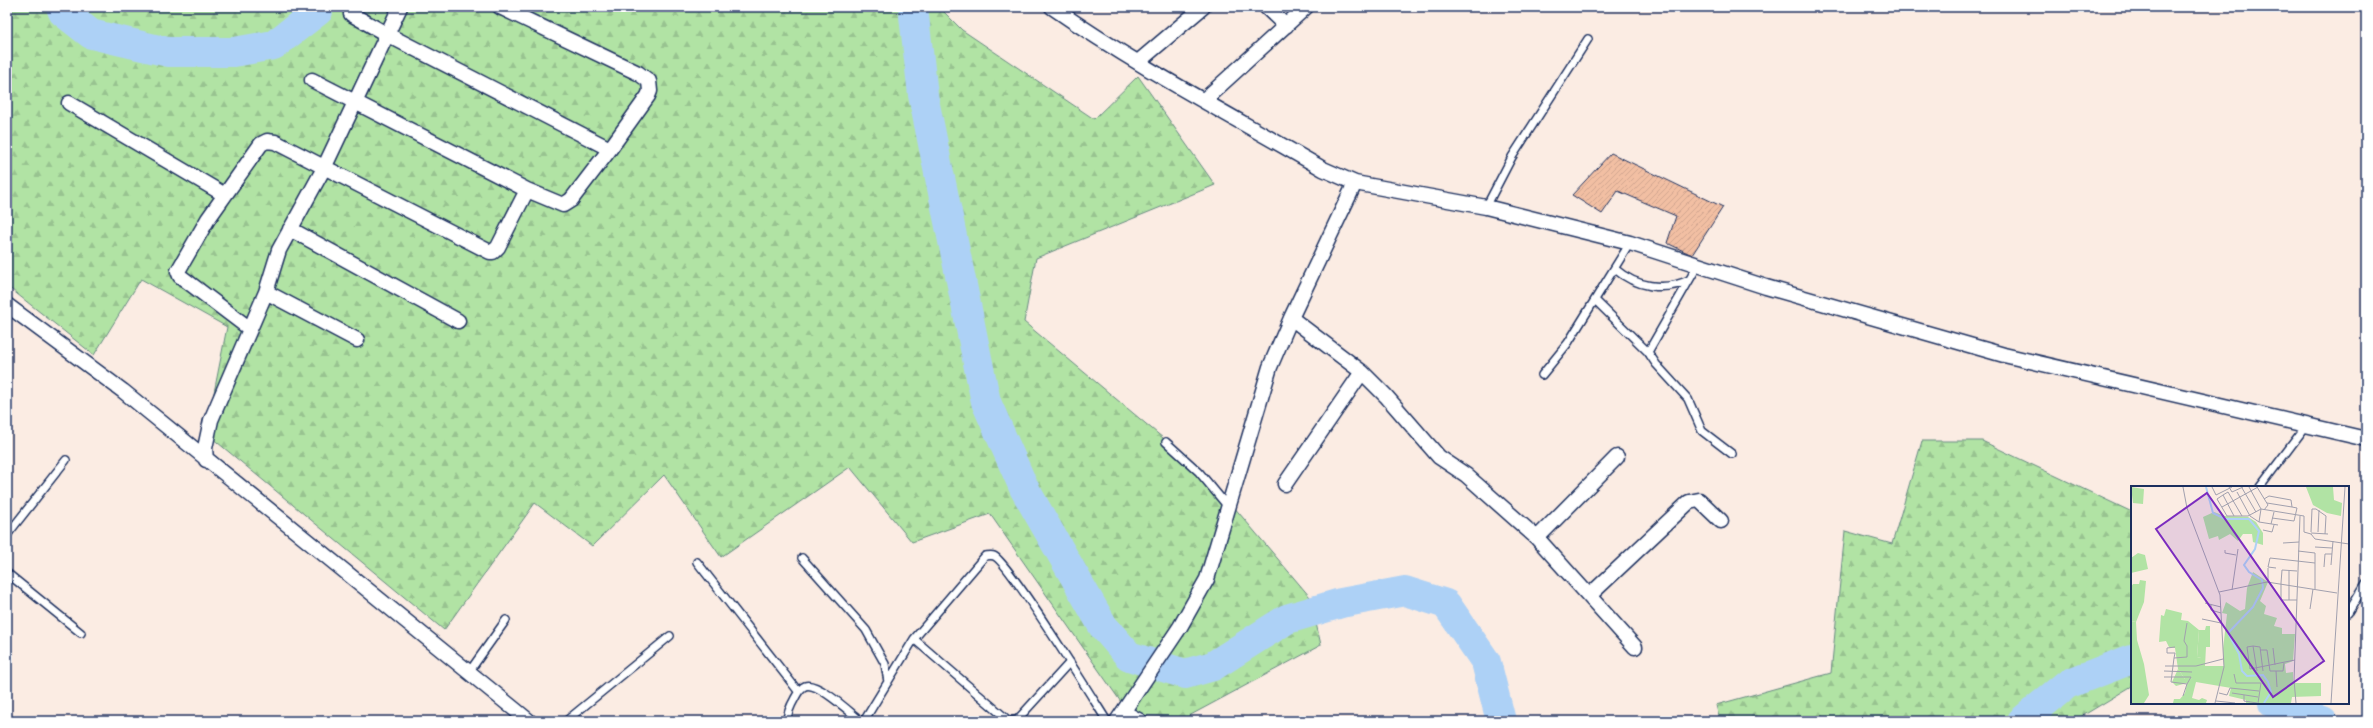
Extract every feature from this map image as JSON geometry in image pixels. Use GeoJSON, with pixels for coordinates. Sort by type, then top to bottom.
{"type":"FeatureCollection","features":[{"type":"Feature","properties":{"kind":"street"},"geometry":{"type":"LineString","coordinates":[[206,460],[205,448],[211,420],[266,292],[272,268],[290,229],[324,168],[400,7]]}},
{"type":"Feature","properties":{"kind":"street"},"geometry":{"type":"LineString","coordinates":[[312,80],[527,190],[563,205],[566,204],[610,149],[648,96],[650,91],[649,81],[638,73],[500,7]]}},
{"type":"Feature","properties":{"kind":"street"},"geometry":{"type":"LineString","coordinates":[[1052,7],[1098,39],[1322,169],[1355,183],[1486,207],[1630,243],[1766,287],[2004,355],[2366,439]]}},
{"type":"Feature","properties":{"kind":"street"},"geometry":{"type":"LineString","coordinates":[[1138,62],[1203,7]]}},
{"type":"Feature","properties":{"kind":"street"},"geometry":{"type":"LineString","coordinates":[[1266,7],[1286,26]]}},
{"type":"Feature","properties":{"kind":"street"},"geometry":{"type":"LineString","coordinates":[[1204,100],[1306,7]]}},
{"type":"Feature","properties":{"kind":"street"},"geometry":{"type":"LineString","coordinates":[[351,14],[388,35],[610,149]]}},
{"type":"Feature","properties":{"kind":"street"},"geometry":{"type":"LineString","coordinates":[[69,103],[224,195]]}},
{"type":"Feature","properties":{"kind":"street"},"geometry":{"type":"LineString","coordinates":[[250,329],[180,276],[178,271],[192,244],[224,195],[261,144],[275,142],[490,252],[496,250],[527,190]]}},
{"type":"Feature","properties":{"kind":"street"},"geometry":{"type":"LineString","coordinates":[[1140,721],[1123,712],[1180,627],[1207,578],[1270,367],[1291,318],[1355,183]]}},
{"type":"Feature","properties":{"kind":"street"},"geometry":{"type":"LineString","coordinates":[[290,229],[458,322]]}},
{"type":"Feature","properties":{"kind":"street"},"geometry":{"type":"LineString","coordinates":[[266,292],[357,340]]}},
{"type":"Feature","properties":{"kind":"street"},"geometry":{"type":"LineString","coordinates":[[7,305],[123,391],[206,460],[365,586],[529,721]]}},
{"type":"Feature","properties":{"kind":"street"},"geometry":{"type":"LineString","coordinates":[[1291,318],[1362,372],[1386,396],[1439,457],[1466,475],[1537,538],[1636,647]]}},
{"type":"Feature","properties":{"kind":"street"},"geometry":{"type":"LineString","coordinates":[[1285,484],[1362,372]]}},
{"type":"Feature","properties":{"kind":"street"},"geometry":{"type":"LineString","coordinates":[[1537,538],[1617,457]]}},
{"type":"Feature","properties":{"kind":"street"},"geometry":{"type":"LineString","coordinates":[[1590,595],[1689,502],[1699,500],[1721,521]]}},
{"type":"Feature","properties":{"kind":"lane"},"geometry":{"type":"LineString","coordinates":[[1486,207],[1512,157],[1588,39]]}},
{"type":"Feature","properties":{"kind":"lane"},"geometry":{"type":"LineString","coordinates":[[1542,375],[1568,343],[1596,301],[1630,243]]}},
{"type":"Feature","properties":{"kind":"lane"},"geometry":{"type":"LineString","coordinates":[[1648,352],[1698,265]]}},
{"type":"Feature","properties":{"kind":"lane"},"geometry":{"type":"LineString","coordinates":[[1615,269],[1624,277],[1647,286],[1679,285],[1690,280]]}},
{"type":"Feature","properties":{"kind":"lane"},"geometry":{"type":"LineString","coordinates":[[1596,301],[1648,352],[1656,364],[1688,398],[1702,431],[1732,454]]}},
{"type":"Feature","properties":{"kind":"lane"},"geometry":{"type":"LineString","coordinates":[[2261,486],[2306,426]]}},
{"type":"Feature","properties":{"kind":"lane"},"geometry":{"type":"LineString","coordinates":[[1166,442],[1199,472],[1229,508]]}},
{"type":"Feature","properties":{"kind":"lane"},"geometry":{"type":"LineString","coordinates":[[7,535],[66,460]]}},
{"type":"Feature","properties":{"kind":"lane"},"geometry":{"type":"LineString","coordinates":[[787,721],[787,716],[798,692],[805,686],[812,686],[824,692],[862,721],[914,639],[984,556],[994,556],[1002,563],[1070,662],[1107,721]]}},
{"type":"Feature","properties":{"kind":"lane"},"geometry":{"type":"LineString","coordinates":[[802,558],[866,630],[885,664],[888,682]]}},
{"type":"Feature","properties":{"kind":"lane"},"geometry":{"type":"LineString","coordinates":[[697,562],[798,692]]}},
{"type":"Feature","properties":{"kind":"lane"},"geometry":{"type":"LineString","coordinates":[[7,573],[81,633]]}},
{"type":"Feature","properties":{"kind":"lane"},"geometry":{"type":"LineString","coordinates":[[2349,611],[2366,583]]}},
{"type":"Feature","properties":{"kind":"lane"},"geometry":{"type":"LineString","coordinates":[[469,672],[506,620]]}},
{"type":"Feature","properties":{"kind":"lane"},"geometry":{"type":"LineString","coordinates":[[566,721],[670,636]]}},
{"type":"Feature","properties":{"kind":"lane"},"geometry":{"type":"LineString","coordinates":[[914,639],[1009,721],[1016,720],[1070,662]]}},
{"type":"Feature","properties":{"kind":"green space"},"geometry":{"type":"Polygon","coordinates":[[[7,7],[939,7],[962,30],[1094,119],[1138,76],[1215,185],[1036,258],[1024,322],[1206,474],[1310,597],[1321,645],[1187,717],[1130,715],[990,514],[912,542],[850,467],[721,557],[664,475],[592,546],[535,503],[444,630],[206,433],[227,327],[141,279],[94,355],[7,286],[7,7]]]}},
{"type":"Feature","properties":{"kind":"green space"},"geometry":{"type":"Polygon","coordinates":[[[1922,441],[1982,441],[2131,512],[2131,687],[2074,721],[1720,721],[1716,705],[1831,673],[1845,531],[1892,544],[1922,441]]]}},
{"type":"Feature","properties":{"kind":"building"},"geometry":{"type":"Polygon","coordinates":[[[1611,153],[1723,207],[1692,255],[1667,243],[1676,216],[1618,191],[1602,214],[1572,195],[1611,153]]]}},
{"type":"Feature","properties":{"kind":"waterway"},"geometry":{"type":"LineString","coordinates":[[61,7],[63,12],[91,34],[168,52],[234,52],[274,45],[318,11],[318,7]]}},
{"type":"Feature","properties":{"kind":"waterway"},"geometry":{"type":"LineString","coordinates":[[913,7],[923,95],[986,402],[1024,488],[1103,626],[1129,656],[1185,674],[1213,666],[1287,619],[1341,603],[1405,591],[1446,604],[1486,662],[1501,721]]}},
{"type":"Feature","properties":{"kind":"waterway"},"geometry":{"type":"LineString","coordinates":[[2022,721],[2067,684],[2131,659]]}},
{"type":"Feature","properties":{"kind":"waterway"},"geometry":{"type":"LineString","coordinates":[[2276,704],[2323,721]]}}]}
